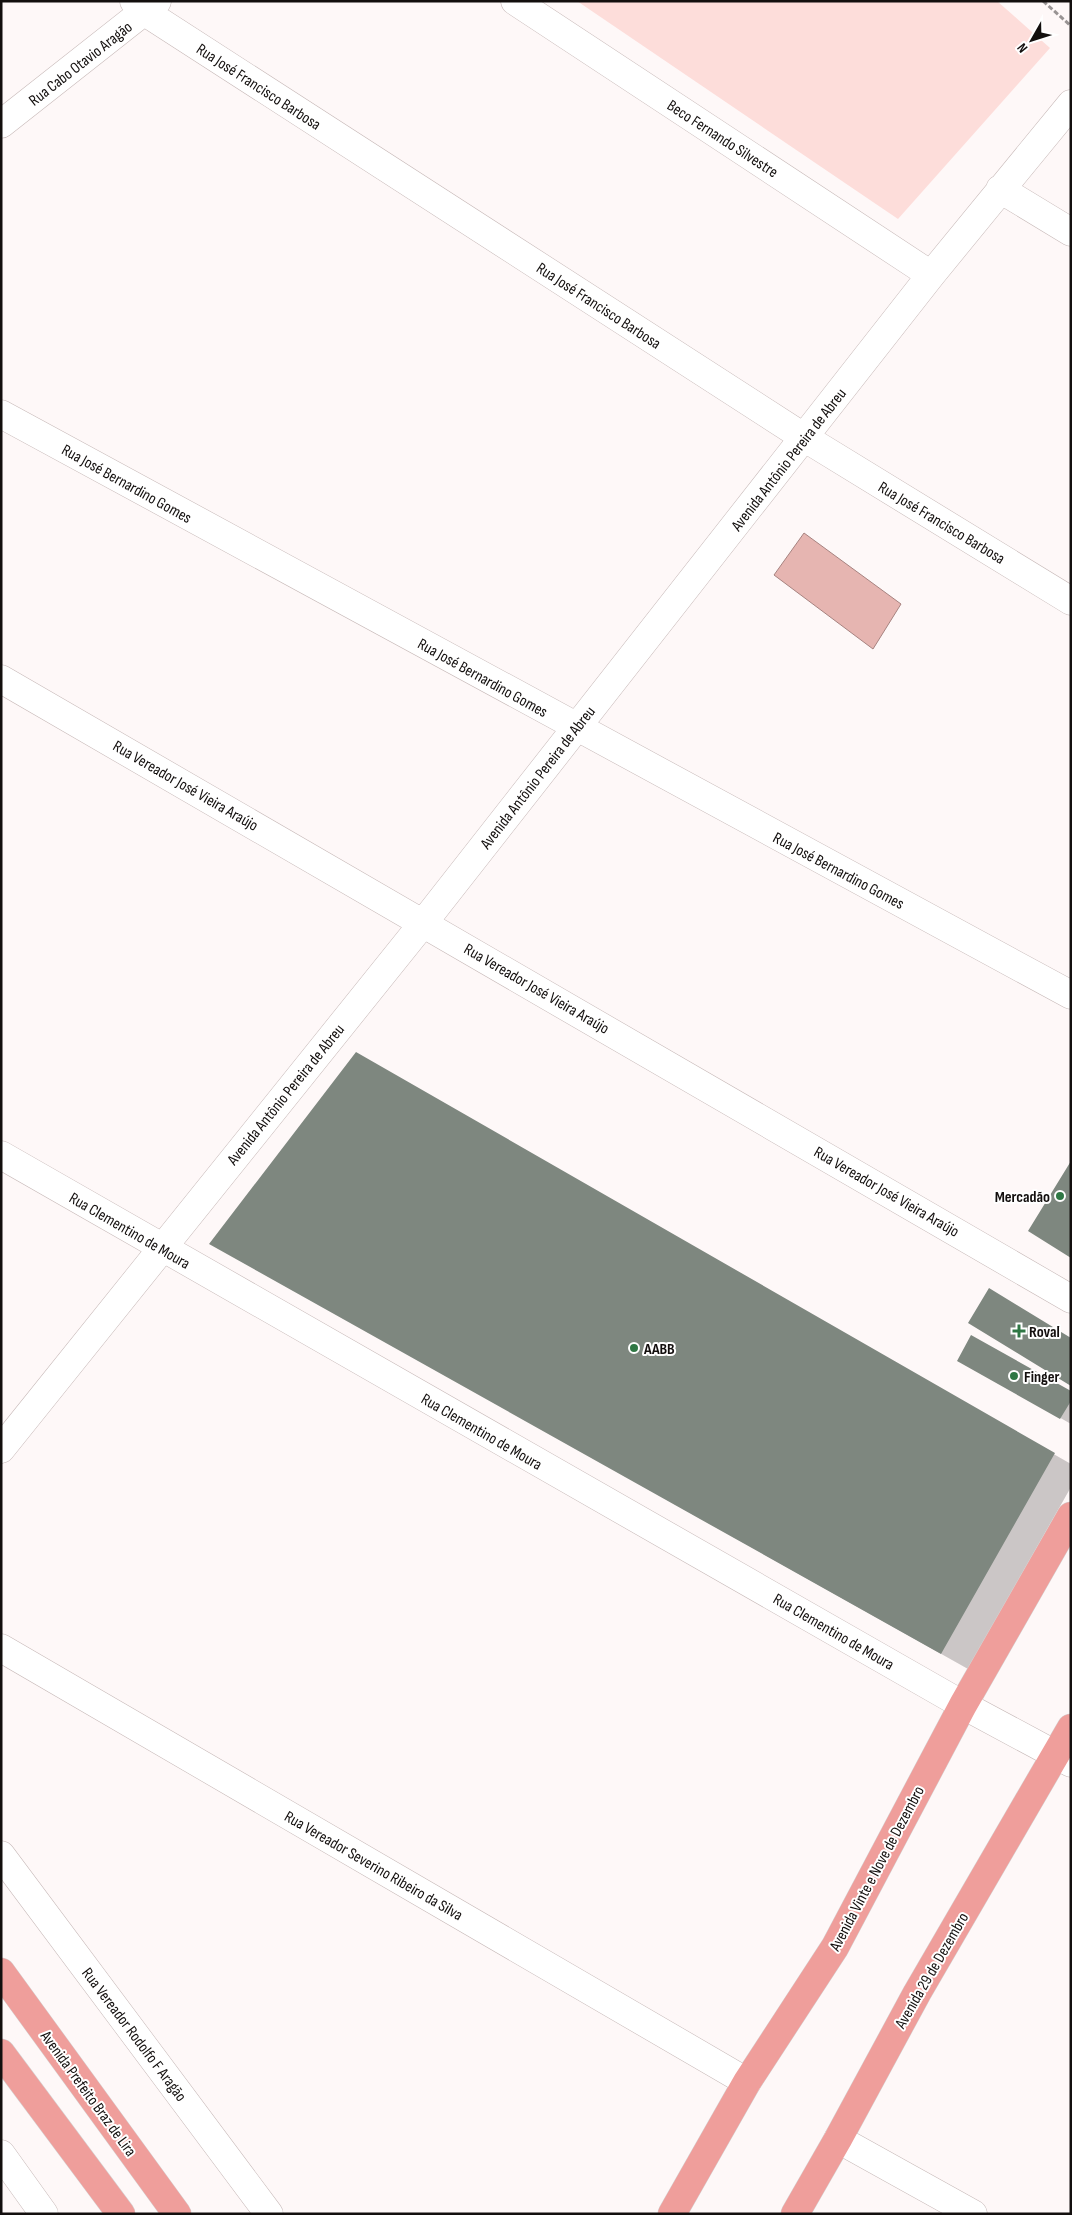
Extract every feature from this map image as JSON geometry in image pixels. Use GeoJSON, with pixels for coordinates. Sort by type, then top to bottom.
{"type":"FeatureCollection","features":[{"type":"Feature","properties":{"kind":"main road","name":"Avenida Vinte e Nove de Dezembro"},"geometry":{"type":"LineString","coordinates":[[672,2214],[748,2082],[835,1948],[963,1705],[1071,1516]]}},
{"type":"Feature","properties":{"kind":"main road","name":"Avenida 29 de Dezembro"},"geometry":{"type":"LineString","coordinates":[[795,2214],[917,1993],[1063,1758],[1071,1728]]}},
{"type":"Feature","properties":{"kind":"main road","name":"Avenida Prefeito Braz de Lira"},"geometry":{"type":"LineString","coordinates":[[1,1972],[177,2214]]}},
{"type":"Feature","properties":{"kind":"main road"},"geometry":{"type":"LineString","coordinates":[[1,2053],[121,2214]]}},
{"type":"Feature","properties":{"kind":"street","name":"Beco Fernando Silvestre"},"geometry":{"type":"LineString","coordinates":[[515,1],[931,275]]}},
{"type":"Feature","properties":{"kind":"street","name":"Rua Cabo Otavio Aragão"},"geometry":{"type":"LineString","coordinates":[[1,124],[145,5]]}},
{"type":"Feature","properties":{"kind":"street","name":"Rua José Francisco Barbosa"},"geometry":{"type":"LineString","coordinates":[[145,5],[805,438],[1071,601]]}},
{"type":"Feature","properties":{"kind":"street","name":"Avenida Antônio Pereira de Abreu"},"geometry":{"type":"LineString","coordinates":[[1,1448],[424,922],[931,275],[1071,104]]}},
{"type":"Feature","properties":{"kind":"street"},"geometry":{"type":"LineString","coordinates":[[1000,189],[1071,232]]}},
{"type":"Feature","properties":{"kind":"street","name":"Rua José Bernardino Gomes"},"geometry":{"type":"LineString","coordinates":[[1,414],[575,728],[1071,995]]}},
{"type":"Feature","properties":{"kind":"street","name":"Rua Vereador José Vieira Araújo"},"geometry":{"type":"LineString","coordinates":[[1,679],[424,922],[1071,1299]]}},
{"type":"Feature","properties":{"kind":"street","name":"Rua Clementino de Moura"},"geometry":{"type":"LineString","coordinates":[[1,1155],[963,1705],[1063,1758]]}},
{"type":"Feature","properties":{"kind":"street","name":"Rua Vereador Severino Ribeiro da Silva"},"geometry":{"type":"LineString","coordinates":[[1,1648],[748,2082]]}},
{"type":"Feature","properties":{"kind":"street","name":"Rua Vereador Rodolfo F Aragão"},"geometry":{"type":"LineString","coordinates":[[1,1855],[268,2214]]}},
{"type":"Feature","properties":{"kind":"street"},"geometry":{"type":"LineString","coordinates":[[838,2139],[973,2214]]}},
{"type":"Feature","properties":{"kind":"street"},"geometry":{"type":"LineString","coordinates":[[1,2154],[44,2214]]}},
{"type":"Feature","properties":{"kind":"path"},"geometry":{"type":"LineString","coordinates":[[1043,1],[1071,26]]}},
{"type":"Feature","properties":{"kind":"shaded area"},"geometry":{"type":"Polygon","coordinates":[[[577,1],[997,1],[1050,48],[898,219],[577,1]]]}},
{"type":"Feature","properties":{"kind":"shaded area"},"geometry":{"type":"Polygon","coordinates":[[[804,533],[901,604],[873,649],[774,575],[804,533]]]}},
{"type":"Feature","properties":{"kind":"building","name":"AABB"},"geometry":{"type":"Polygon","coordinates":[[[356,1052],[1055,1453],[941,1654],[209,1244],[356,1052]]]}},
{"type":"Feature","properties":{"kind":"building","name":"Mercadão"},"geometry":{"type":"Polygon","coordinates":[[[1071,1161],[1071,1258],[1028,1231],[1071,1161]]]}},
{"type":"Feature","properties":{"kind":"building","name":"Roval"},"geometry":{"type":"Polygon","coordinates":[[[989,1288],[1071,1338],[1071,1386],[968,1323],[989,1288]]]}},
{"type":"Feature","properties":{"kind":"building","name":"Finger"},"geometry":{"type":"Polygon","coordinates":[[[971,1335],[1071,1391],[1071,1401],[1060,1419],[957,1361],[971,1335]]]}},
{"type":"Feature","properties":{"kind":"place","name":"Mercadão"},"geometry":{"type":"Point","coordinates":[1060,1196]}},
{"type":"Feature","properties":{"kind":"place","name":"Roval"},"geometry":{"type":"Point","coordinates":[1019,1331]}},
{"type":"Feature","properties":{"kind":"place","name":"AABB"},"geometry":{"type":"Point","coordinates":[634,1348]}},
{"type":"Feature","properties":{"kind":"place","name":"Finger"},"geometry":{"type":"Point","coordinates":[1014,1376]}}]}
